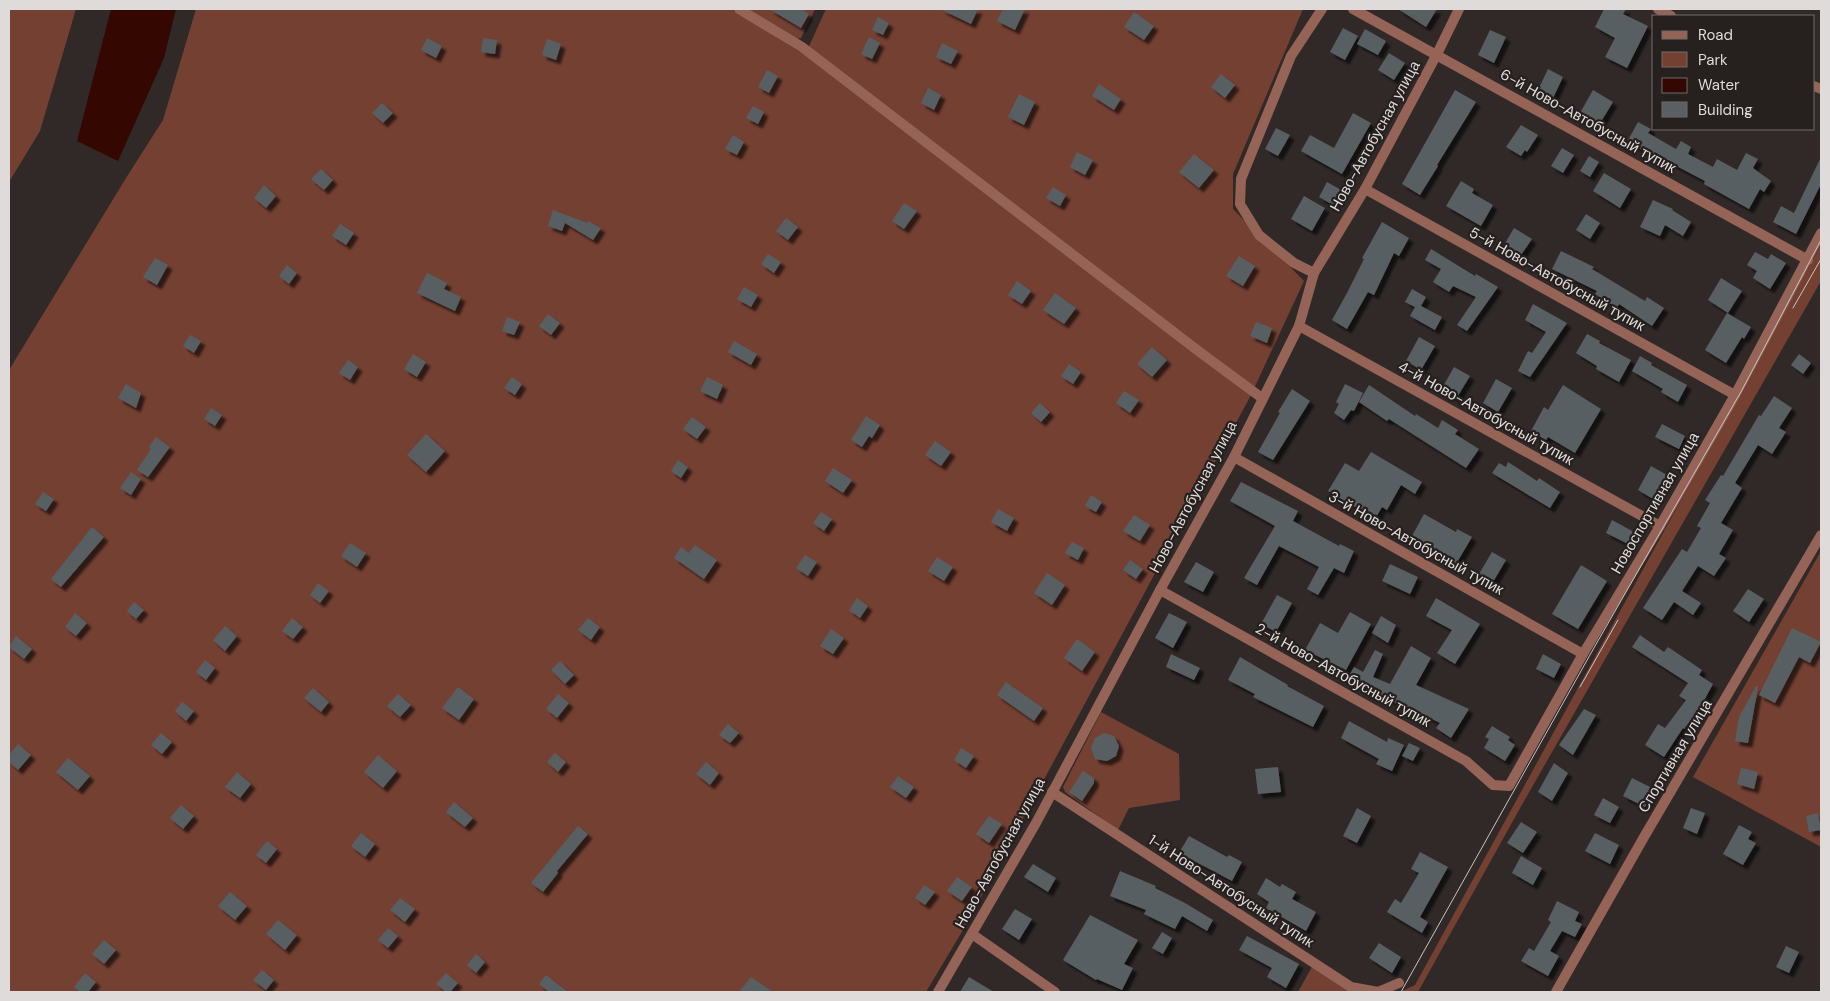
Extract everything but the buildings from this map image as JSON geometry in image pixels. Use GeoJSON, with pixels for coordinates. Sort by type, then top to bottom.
{"type":"FeatureCollection","features":[{"type":"Feature","properties":{"kind":"street"},"geometry":{"type":"LineString","coordinates":[[739,9],[802,48],[1201,354],[1262,398]]}},
{"type":"Feature","properties":{"kind":"street"},"geometry":{"type":"LineString","coordinates":[[1314,273],[1294,264],[1259,235],[1240,204],[1240,179],[1290,56],[1322,9]]}},
{"type":"Feature","properties":{"kind":"street","name":"6-й Ново-Автобусный тупик"},"geometry":{"type":"LineString","coordinates":[[1353,9],[1808,260]]}},
{"type":"Feature","properties":{"kind":"street","name":"Ново-Автобусная улица"},"geometry":{"type":"LineString","coordinates":[[938,992],[1052,792],[1160,590],[1234,457],[1299,326],[1314,273],[1365,190],[1459,9]]}},
{"type":"Feature","properties":{"kind":"street"},"geometry":{"type":"LineString","coordinates":[[1658,9],[1669,15]]}},
{"type":"Feature","properties":{"kind":"street","name":"5-й Ново-Автобусный тупик"},"geometry":{"type":"LineString","coordinates":[[1365,190],[1735,395]]}},
{"type":"Feature","properties":{"kind":"street","name":"Новоспортивная улица"},"geometry":{"type":"LineString","coordinates":[[1509,786],[1583,654],[1660,526],[1735,395],[1821,233]]}},
{"type":"Feature","properties":{"kind":"street","name":"4-й Ново-Автобусный тупик"},"geometry":{"type":"LineString","coordinates":[[1299,326],[1660,526]]}},
{"type":"Feature","properties":{"kind":"street","name":"3-й Ново-Автобусный тупик"},"geometry":{"type":"LineString","coordinates":[[1234,457],[1583,654]]}},
{"type":"Feature","properties":{"kind":"street","name":"Спортивная улица"},"geometry":{"type":"LineString","coordinates":[[1556,992],[1644,837],[1821,535]]}},
{"type":"Feature","properties":{"kind":"street","name":"2-й Ново-Автобусный тупик"},"geometry":{"type":"LineString","coordinates":[[1160,590],[1466,761],[1493,785],[1509,786]]}},
{"type":"Feature","properties":{"kind":"street","name":"1-й Ново-Автобусный тупик"},"geometry":{"type":"LineString","coordinates":[[1052,792],[1351,987],[1378,992],[1399,983]]}},
{"type":"Feature","properties":{"kind":"street"},"geometry":{"type":"LineString","coordinates":[[972,934],[1056,992]]}},
{"type":"Feature","properties":{"kind":"green space"},"geometry":{"type":"Polygon","coordinates":[[[9,9],[76,9],[40,131],[9,182],[9,9]]]}},
{"type":"Feature","properties":{"kind":"green space"},"geometry":{"type":"Polygon","coordinates":[[[196,9],[731,9],[805,55],[826,9],[1303,9],[1233,174],[1233,209],[1304,281],[1251,395],[963,930],[926,992],[9,992],[9,370],[163,120],[196,9]]]}},
{"type":"Feature","properties":{"kind":"green space"},"geometry":{"type":"Polygon","coordinates":[[[748,9],[815,9],[801,38],[796,39],[748,9]]]}},
{"type":"Feature","properties":{"kind":"green space"},"geometry":{"type":"Polygon","coordinates":[[[1821,245],[1821,281],[1519,810],[1418,992],[1400,992],[1415,985],[1821,245]]]}},
{"type":"Feature","properties":{"kind":"green space"},"geometry":{"type":"Polygon","coordinates":[[[1821,551],[1821,847],[1693,777],[1821,551]]]}},
{"type":"Feature","properties":{"kind":"green space"},"geometry":{"type":"Polygon","coordinates":[[[1101,712],[1179,754],[1180,800],[1129,808],[1118,830],[1065,792],[1063,787],[1101,712]]]}},
{"type":"Feature","properties":{"kind":"green space"},"geometry":{"type":"Polygon","coordinates":[[[1313,965],[1357,992],[1298,992],[1313,965]]]}},
{"type":"Feature","properties":{"kind":"water"},"geometry":{"type":"Polygon","coordinates":[[[111,9],[176,9],[164,58],[118,161],[77,141],[111,9]]]}},
{"type":"Feature","properties":{"kind":"tram line"},"geometry":{"type":"LineString","coordinates":[[1401,992],[1595,646],[1742,390],[1821,240]]}},
{"type":"Feature","properties":{"kind":"tram line"},"geometry":{"type":"LineString","coordinates":[[1793,308],[1821,259]]}},
{"type":"Feature","properties":{"kind":"tram line"},"geometry":{"type":"LineString","coordinates":[[1580,687],[1618,620]]}}]}
